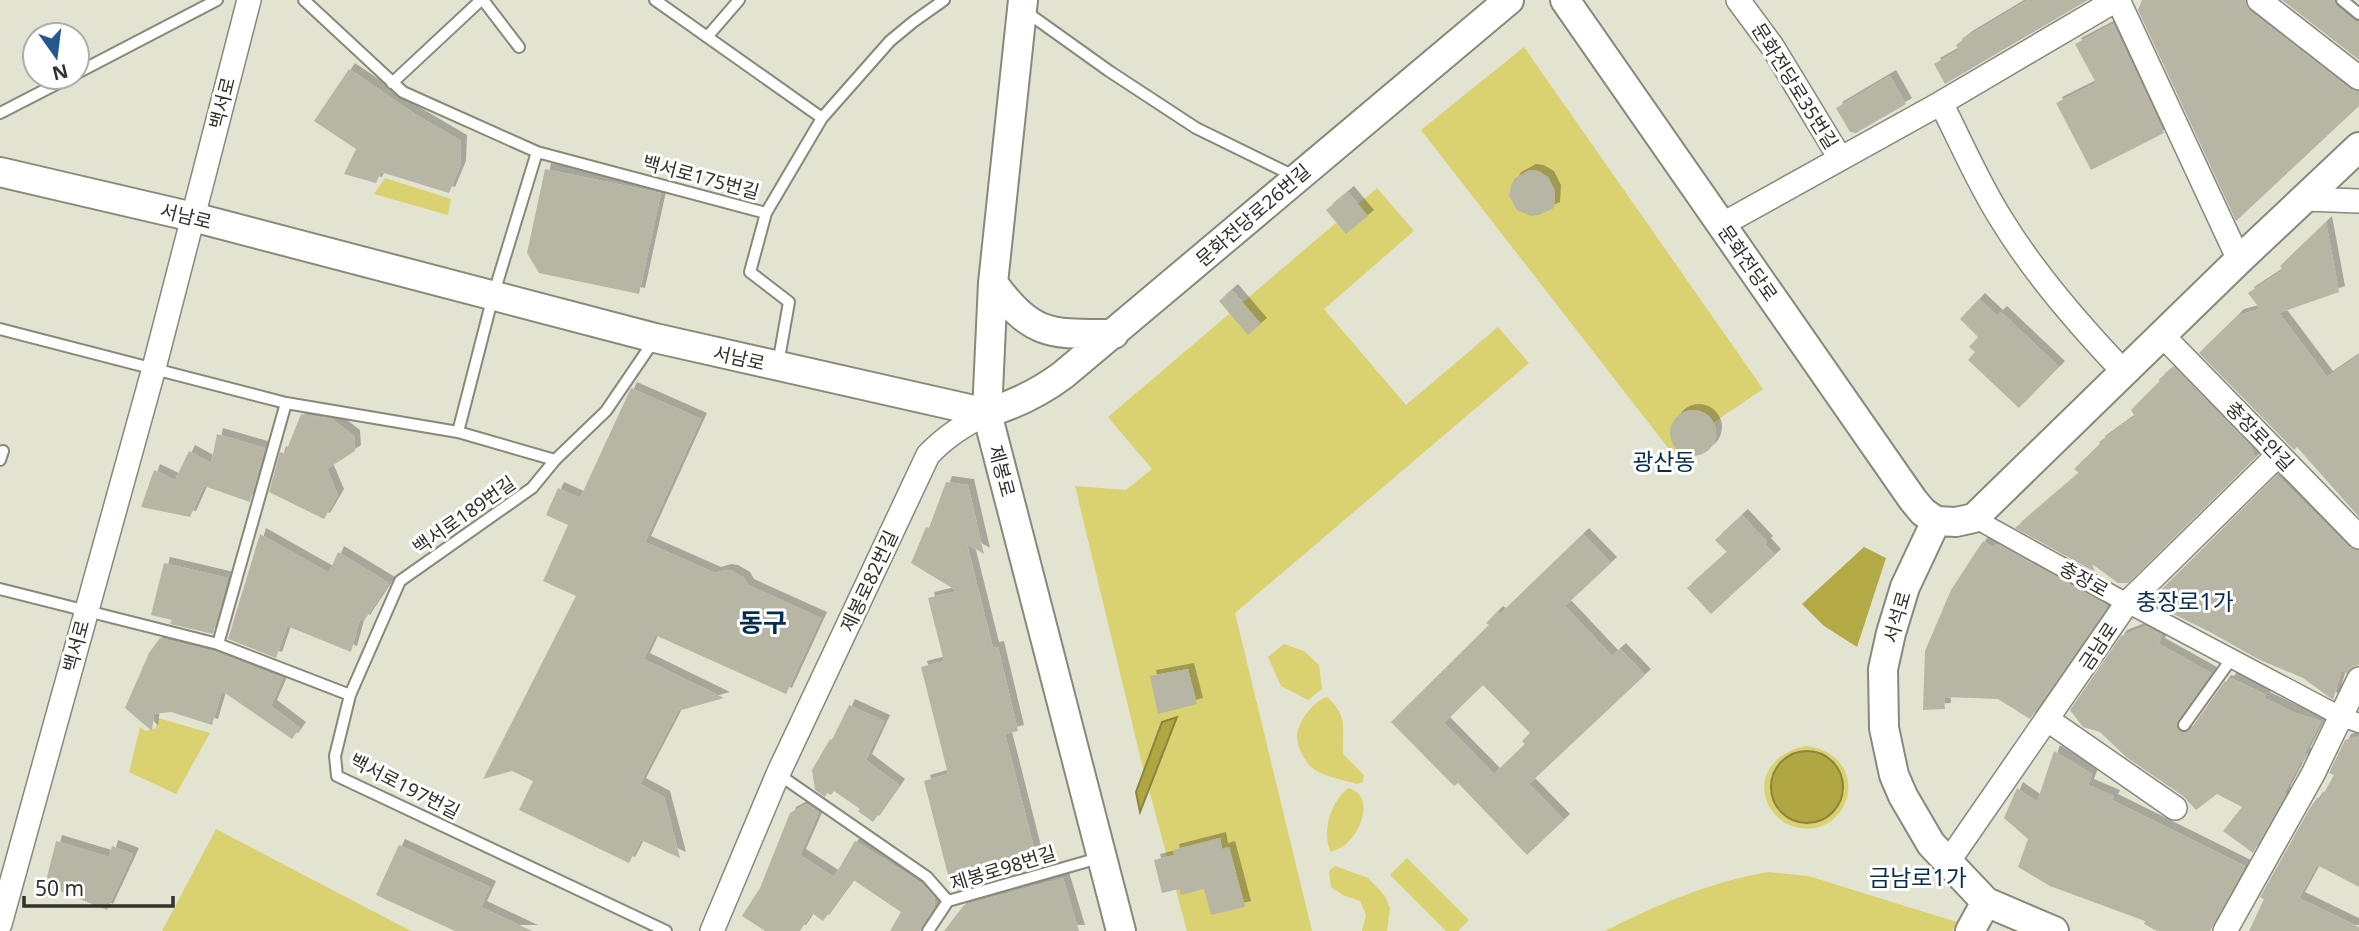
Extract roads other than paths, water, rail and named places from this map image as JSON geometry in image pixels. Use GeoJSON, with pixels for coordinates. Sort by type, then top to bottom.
{"type":"FeatureCollection","features":[{"type":"Feature","properties":{"kind":"street","name":"백서로"},"geometry":{"type":"LineString","coordinates":[[0,924],[154,368],[249,0]]}},
{"type":"Feature","properties":{"kind":"street","name":"문화전당로26번길"},"geometry":{"type":"LineString","coordinates":[[987,413],[1015,405],[1038,393],[1114,334],[1296,177],[1509,0]]}},
{"type":"Feature","properties":{"kind":"street","name":"문화전당로"},"geometry":{"type":"LineString","coordinates":[[1565,0],[1913,500],[1923,512],[1936,521]]}},
{"type":"Feature","properties":{"kind":"street","name":"문화전당로35번길"},"geometry":{"type":"LineString","coordinates":[[1721,225],[1941,103],[2117,0],[2239,260]]}},
{"type":"Feature","properties":{"kind":"street"},"geometry":{"type":"LineString","coordinates":[[2259,0],[2359,78]]}},
{"type":"Feature","properties":{"kind":"street","name":"제봉로"},"geometry":{"type":"LineString","coordinates":[[1023,5],[993,283],[987,413],[1121,931]]}},
{"type":"Feature","properties":{"kind":"street","name":"문화전당로35번길"},"geometry":{"type":"LineString","coordinates":[[1744,7],[1772,46],[1840,158]]}},
{"type":"Feature","properties":{"kind":"street"},"geometry":{"type":"LineString","coordinates":[[1941,103],[2001,220],[2058,298],[2124,372]]}},
{"type":"Feature","properties":{"kind":"street"},"geometry":{"type":"LineString","coordinates":[[1936,521],[1956,522],[1974,517],[2359,147]]}},
{"type":"Feature","properties":{"kind":"street","name":"서남로"},"geometry":{"type":"LineString","coordinates":[[0,172],[193,217],[655,338],[987,413]]}},
{"type":"Feature","properties":{"kind":"street"},"geometry":{"type":"LineString","coordinates":[[2305,199],[2359,201]]}},
{"type":"Feature","properties":{"kind":"street"},"geometry":{"type":"LineString","coordinates":[[993,283],[1011,308],[1045,331],[1114,334]]}},
{"type":"Feature","properties":{"kind":"street","name":"충장로안길"},"geometry":{"type":"LineString","coordinates":[[2162,335],[2359,537]]}},
{"type":"Feature","properties":{"kind":"street","name":"제봉로82번길"},"geometry":{"type":"LineString","coordinates":[[712,931],[778,774],[928,455],[942,440],[987,413]]}},
{"type":"Feature","properties":{"kind":"street","name":"금남로"},"geometry":{"type":"LineString","coordinates":[[1948,862],[2127,603],[2278,455]]}},
{"type":"Feature","properties":{"kind":"street","name":"충장로"},"geometry":{"type":"LineString","coordinates":[[1974,517],[2127,603],[2351,720]]}},
{"type":"Feature","properties":{"kind":"street","name":"서석로"},"geometry":{"type":"LineString","coordinates":[[1936,521],[1917,556],[1891,633],[1883,669],[1884,728],[1894,775],[1920,829],[1931,845],[1986,902]]}},
{"type":"Feature","properties":{"kind":"street"},"geometry":{"type":"LineString","coordinates":[[2225,931],[2351,720],[2359,678]]}},
{"type":"Feature","properties":{"kind":"street"},"geometry":{"type":"LineString","coordinates":[[2048,720],[2175,808]]}},
{"type":"Feature","properties":{"kind":"street"},"geometry":{"type":"LineString","coordinates":[[1970,931],[1986,902],[2054,931]]}},
{"type":"Feature","properties":{"kind":"lane"},"geometry":{"type":"LineString","coordinates":[[91,66],[217,0]]}},
{"type":"Feature","properties":{"kind":"lane","name":"백서로175번길"},"geometry":{"type":"LineString","coordinates":[[304,0],[402,92],[537,152],[766,213],[750,272],[789,302],[777,367]]}},
{"type":"Feature","properties":{"kind":"lane"},"geometry":{"type":"LineString","coordinates":[[392,83],[482,0],[519,47]]}},
{"type":"Feature","properties":{"kind":"lane"},"geometry":{"type":"LineString","coordinates":[[654,0],[822,118]]}},
{"type":"Feature","properties":{"kind":"lane"},"geometry":{"type":"LineString","coordinates":[[707,37],[739,0]]}},
{"type":"Feature","properties":{"kind":"lane"},"geometry":{"type":"LineString","coordinates":[[766,213],[822,118],[890,41],[944,0]]}},
{"type":"Feature","properties":{"kind":"lane"},"geometry":{"type":"LineString","coordinates":[[2342,0],[2359,14]]}},
{"type":"Feature","properties":{"kind":"lane"},"geometry":{"type":"LineString","coordinates":[[1023,5],[1109,71],[1196,128],[1296,177]]}},
{"type":"Feature","properties":{"kind":"lane"},"geometry":{"type":"LineString","coordinates":[[0,113],[43,91]]}},
{"type":"Feature","properties":{"kind":"lane"},"geometry":{"type":"LineString","coordinates":[[458,432],[493,296],[537,152]]}},
{"type":"Feature","properties":{"kind":"lane"},"geometry":{"type":"LineString","coordinates":[[0,329],[154,368]]}},
{"type":"Feature","properties":{"kind":"lane"},"geometry":{"type":"LineString","coordinates":[[555,460],[606,411],[655,338]]}},
{"type":"Feature","properties":{"kind":"lane","name":"백서로189번길"},"geometry":{"type":"LineString","coordinates":[[154,368],[286,403],[458,432],[555,460],[532,488],[400,581],[350,695]]}},
{"type":"Feature","properties":{"kind":"lane"},"geometry":{"type":"LineString","coordinates":[[218,644],[286,403]]}},
{"type":"Feature","properties":{"kind":"lane"},"geometry":{"type":"LineString","coordinates":[[0,589],[218,644],[350,695]]}},
{"type":"Feature","properties":{"kind":"lane"},"geometry":{"type":"LineString","coordinates":[[2184,725],[2232,658]]}},
{"type":"Feature","properties":{"kind":"lane","name":"백서로197번길"},"geometry":{"type":"LineString","coordinates":[[350,695],[335,756],[337,776],[666,931]]}},
{"type":"Feature","properties":{"kind":"lane"},"geometry":{"type":"LineString","coordinates":[[778,774],[927,877],[948,901]]}},
{"type":"Feature","properties":{"kind":"lane","name":"제봉로98번길"},"geometry":{"type":"LineString","coordinates":[[928,931],[948,901],[1102,857]]}},
{"type":"Feature","properties":{"kind":"district","name":"광산동"},"geometry":{"type":"Point","coordinates":[1664,461]}},
{"type":"Feature","properties":{"kind":"district","name":"충장로1가"},"geometry":{"type":"Point","coordinates":[2185,601]}},
{"type":"Feature","properties":{"kind":"district","name":"동구"},"geometry":{"type":"Point","coordinates":[763,622]}},
{"type":"Feature","properties":{"kind":"district","name":"금남로1가"},"geometry":{"type":"Point","coordinates":[1918,877]}}]}
